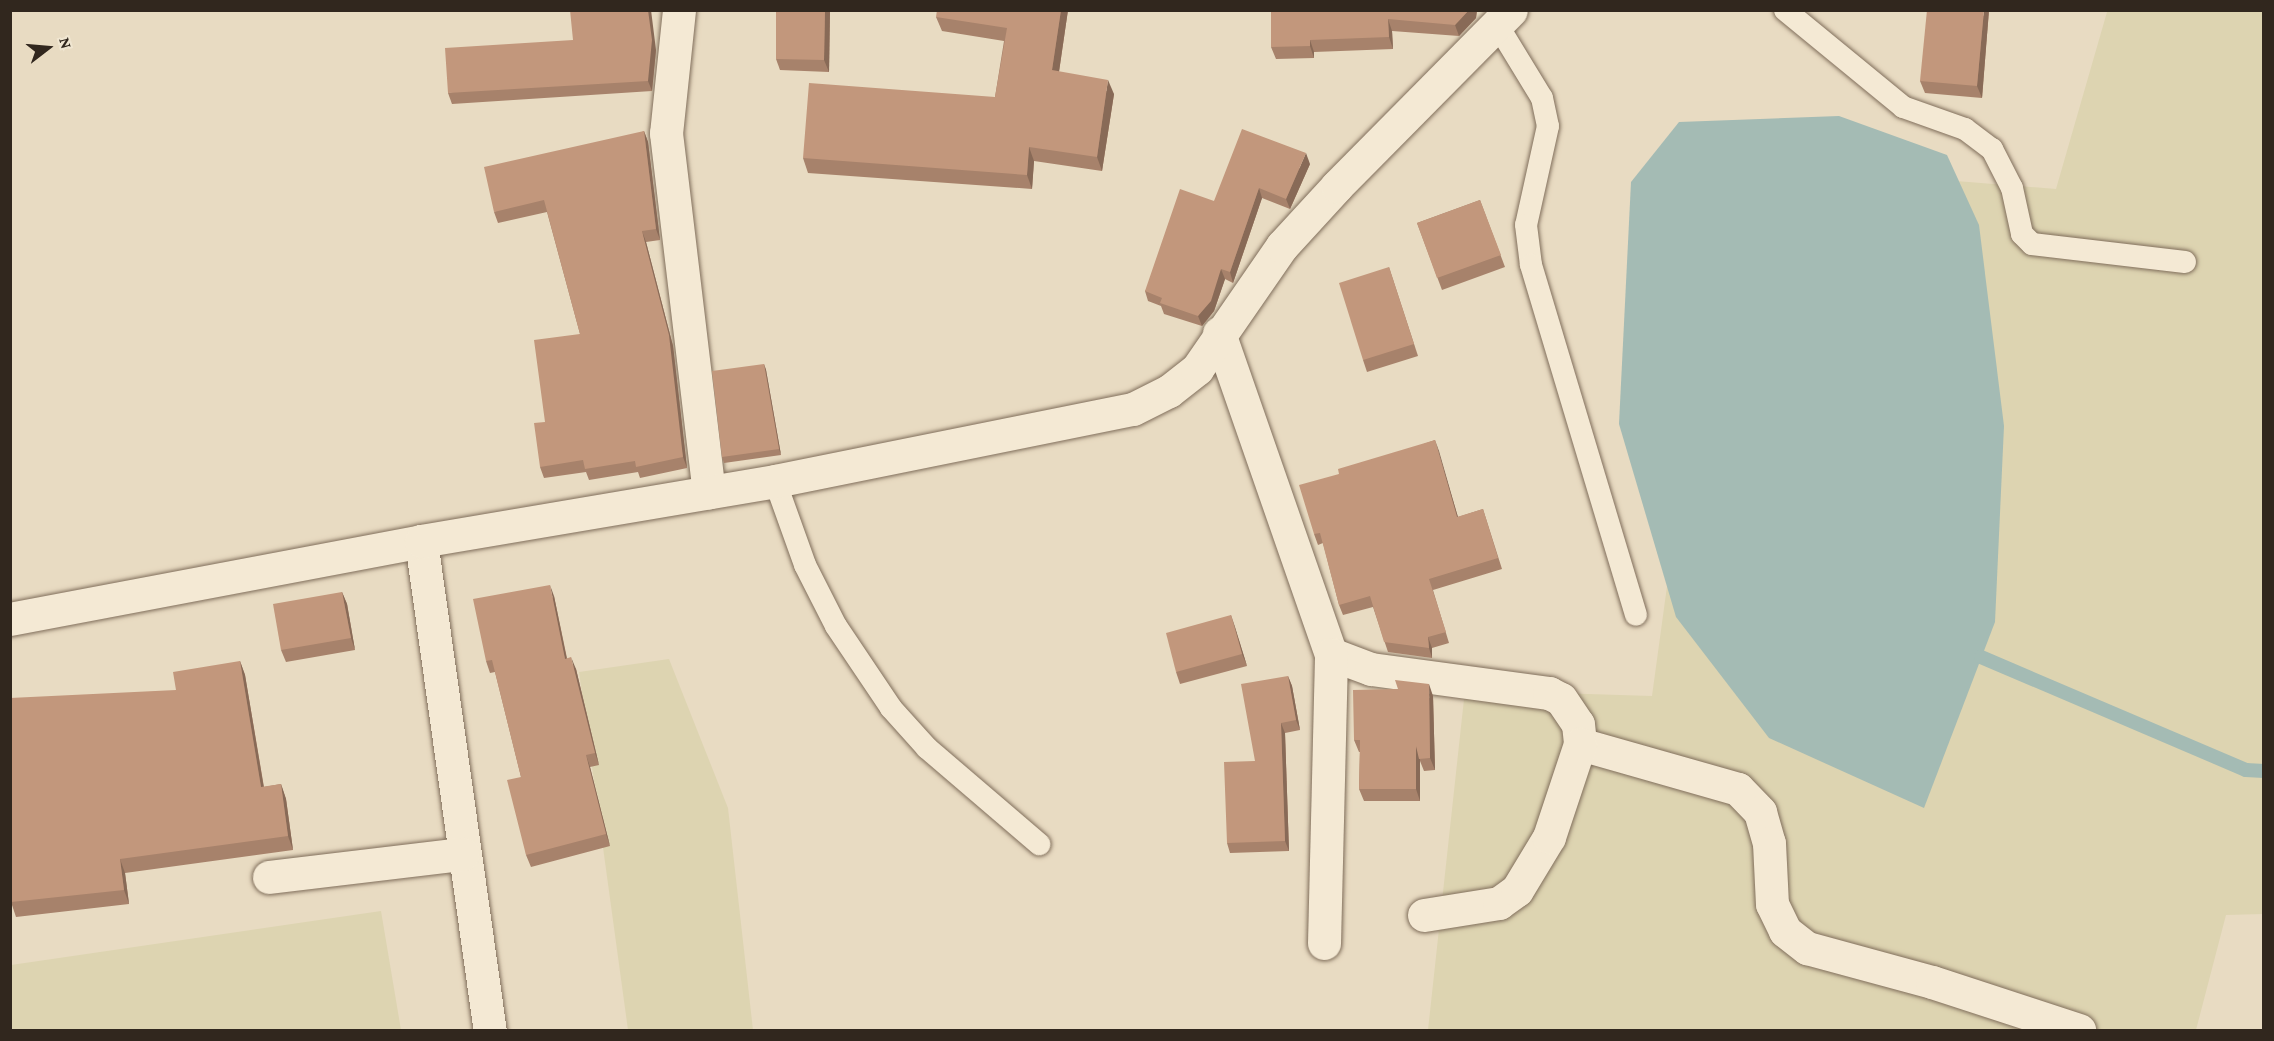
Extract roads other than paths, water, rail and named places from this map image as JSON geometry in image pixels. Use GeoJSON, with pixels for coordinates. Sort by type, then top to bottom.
{"type":"FeatureCollection","features":[{"type":"Feature","properties":{"kind":"street"},"geometry":{"type":"LineString","coordinates":[[679,10],[666,134],[709,492]]}},
{"type":"Feature","properties":{"kind":"street"},"geometry":{"type":"LineString","coordinates":[[10,619],[421,541],[775,481],[1132,409],[1169,391],[1197,369],[1282,246],[1336,186],[1504,18]]}},
{"type":"Feature","properties":{"kind":"street"},"geometry":{"type":"LineString","coordinates":[[1220,333],[1331,654],[1324,943]]}},
{"type":"Feature","properties":{"kind":"street"},"geometry":{"type":"LineString","coordinates":[[421,541],[463,854],[490,1030]]}},
{"type":"Feature","properties":{"kind":"street"},"geometry":{"type":"LineString","coordinates":[[1331,654],[1371,669],[1549,693],[1562,699],[1574,718],[1580,744],[1549,837],[1517,890],[1498,903],[1424,915]]}},
{"type":"Feature","properties":{"kind":"street"},"geometry":{"type":"LineString","coordinates":[[1580,744],[1738,789],[1760,812],[1763,822],[1768,843],[1772,904],[1785,931],[1807,948],[1932,982],[2079,1030]]}},
{"type":"Feature","properties":{"kind":"street"},"geometry":{"type":"LineString","coordinates":[[269,877],[463,854]]}},
{"type":"Feature","properties":{"kind":"lane"},"geometry":{"type":"LineString","coordinates":[[1785,10],[1902,107],[1965,129],[1992,149],[2012,188],[2019,228],[2032,244],[2185,262]]}},
{"type":"Feature","properties":{"kind":"lane"},"geometry":{"type":"LineString","coordinates":[[1504,18],[1542,98],[1548,126],[1526,225],[1531,265],[1636,615]]}},
{"type":"Feature","properties":{"kind":"lane"},"geometry":{"type":"LineString","coordinates":[[775,481],[805,565],[836,626],[891,708],[927,748],[1039,844]]}},
{"type":"Feature","properties":{"kind":"water"},"geometry":{"type":"Polygon","coordinates":[[[1839,116],[1947,155],[1979,225],[2004,426],[1995,622],[1924,808],[1769,738],[1676,617],[1619,424],[1631,182],[1679,122],[1839,116]]]}},
{"type":"Feature","properties":{"kind":"waterway"},"geometry":{"type":"LineString","coordinates":[[1981,657],[2246,770],[2264,771]]}}]}
